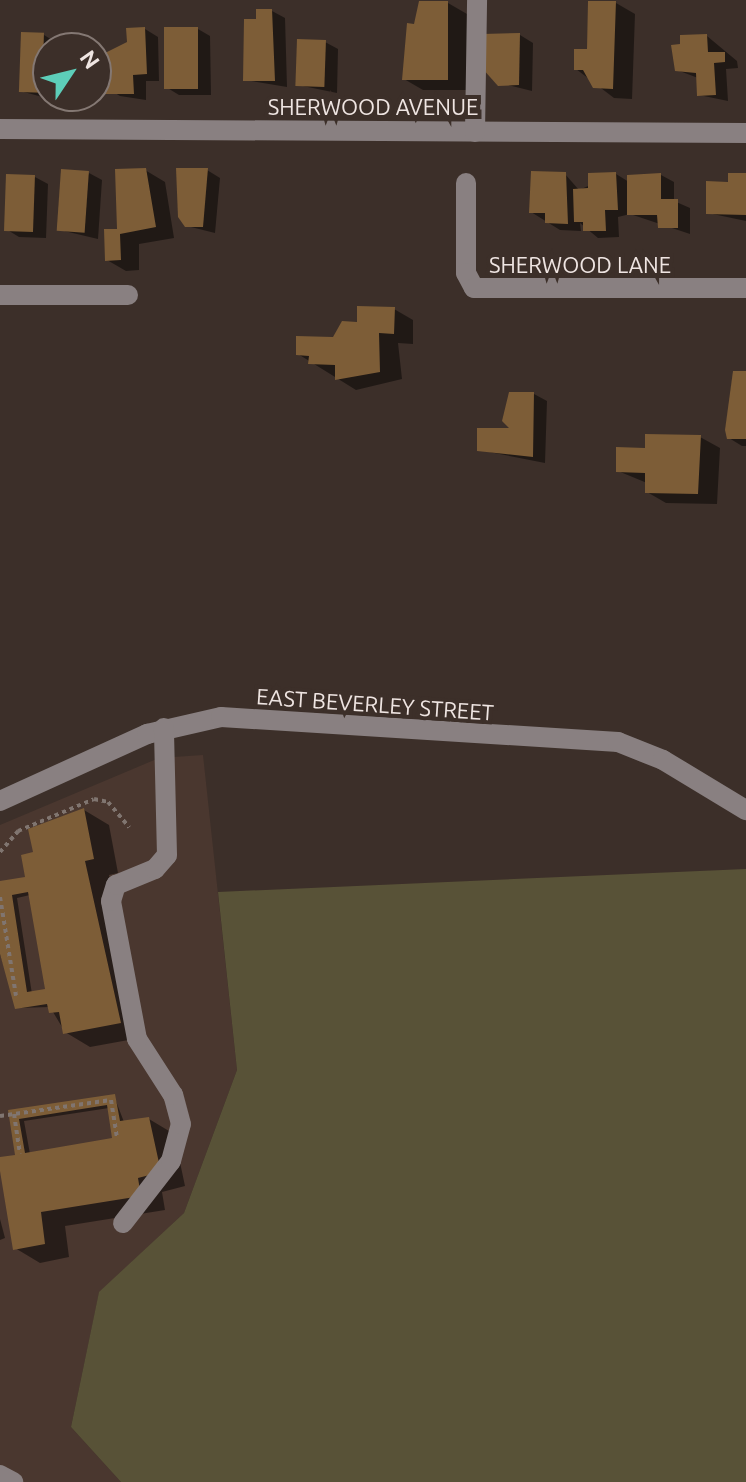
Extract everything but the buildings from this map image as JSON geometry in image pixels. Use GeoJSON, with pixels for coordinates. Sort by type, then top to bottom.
{"type":"FeatureCollection","features":[{"type":"Feature","properties":{"kind":"street"},"geometry":{"type":"LineString","coordinates":[[475,132],[477,0]]}},
{"type":"Feature","properties":{"kind":"street","name":"SHERWOOD AVENUE"},"geometry":{"type":"LineString","coordinates":[[0,129],[746,133]]}},
{"type":"Feature","properties":{"kind":"street","name":"SHERWOOD LANE"},"geometry":{"type":"LineString","coordinates":[[466,183],[466,273],[474,288],[746,288]]}},
{"type":"Feature","properties":{"kind":"street"},"geometry":{"type":"LineString","coordinates":[[0,295],[128,295]]}},
{"type":"Feature","properties":{"kind":"street","name":"EAST BEVERLEY STREET"},"geometry":{"type":"LineString","coordinates":[[0,801],[164,728],[221,717],[618,742],[663,760],[746,810]]}},
{"type":"Feature","properties":{"kind":"street"},"geometry":{"type":"LineString","coordinates":[[123,1223],[171,1161],[181,1124],[173,1095],[137,1039],[111,901],[116,885],[155,869],[167,855],[164,728]]}},
{"type":"Feature","properties":{"kind":"street"},"geometry":{"type":"LineString","coordinates":[[0,1475],[13,1482]]}},
{"type":"Feature","properties":{"kind":"path"},"geometry":{"type":"LineString","coordinates":[[0,852],[18,831],[94,799],[108,802],[129,827]]}},
{"type":"Feature","properties":{"kind":"path"},"geometry":{"type":"LineString","coordinates":[[0,897],[16,996]]}},
{"type":"Feature","properties":{"kind":"path"},"geometry":{"type":"LineString","coordinates":[[0,1116],[111,1100],[117,1137]]}},
{"type":"Feature","properties":{"kind":"path"},"geometry":{"type":"LineString","coordinates":[[14,1114],[20,1154]]}},
{"type":"Feature","properties":{"kind":"shaded area"},"geometry":{"type":"Polygon","coordinates":[[[203,755],[237,1070],[184,1213],[99,1293],[71,1427],[121,1482],[0,1482],[0,825],[159,758],[203,755]]]}},
{"type":"Feature","properties":{"kind":"shaded area"},"geometry":{"type":"Polygon","coordinates":[[[746,869],[746,1482],[121,1482],[71,1427],[99,1292],[184,1213],[237,1070],[218,892],[746,869]]]}}]}
